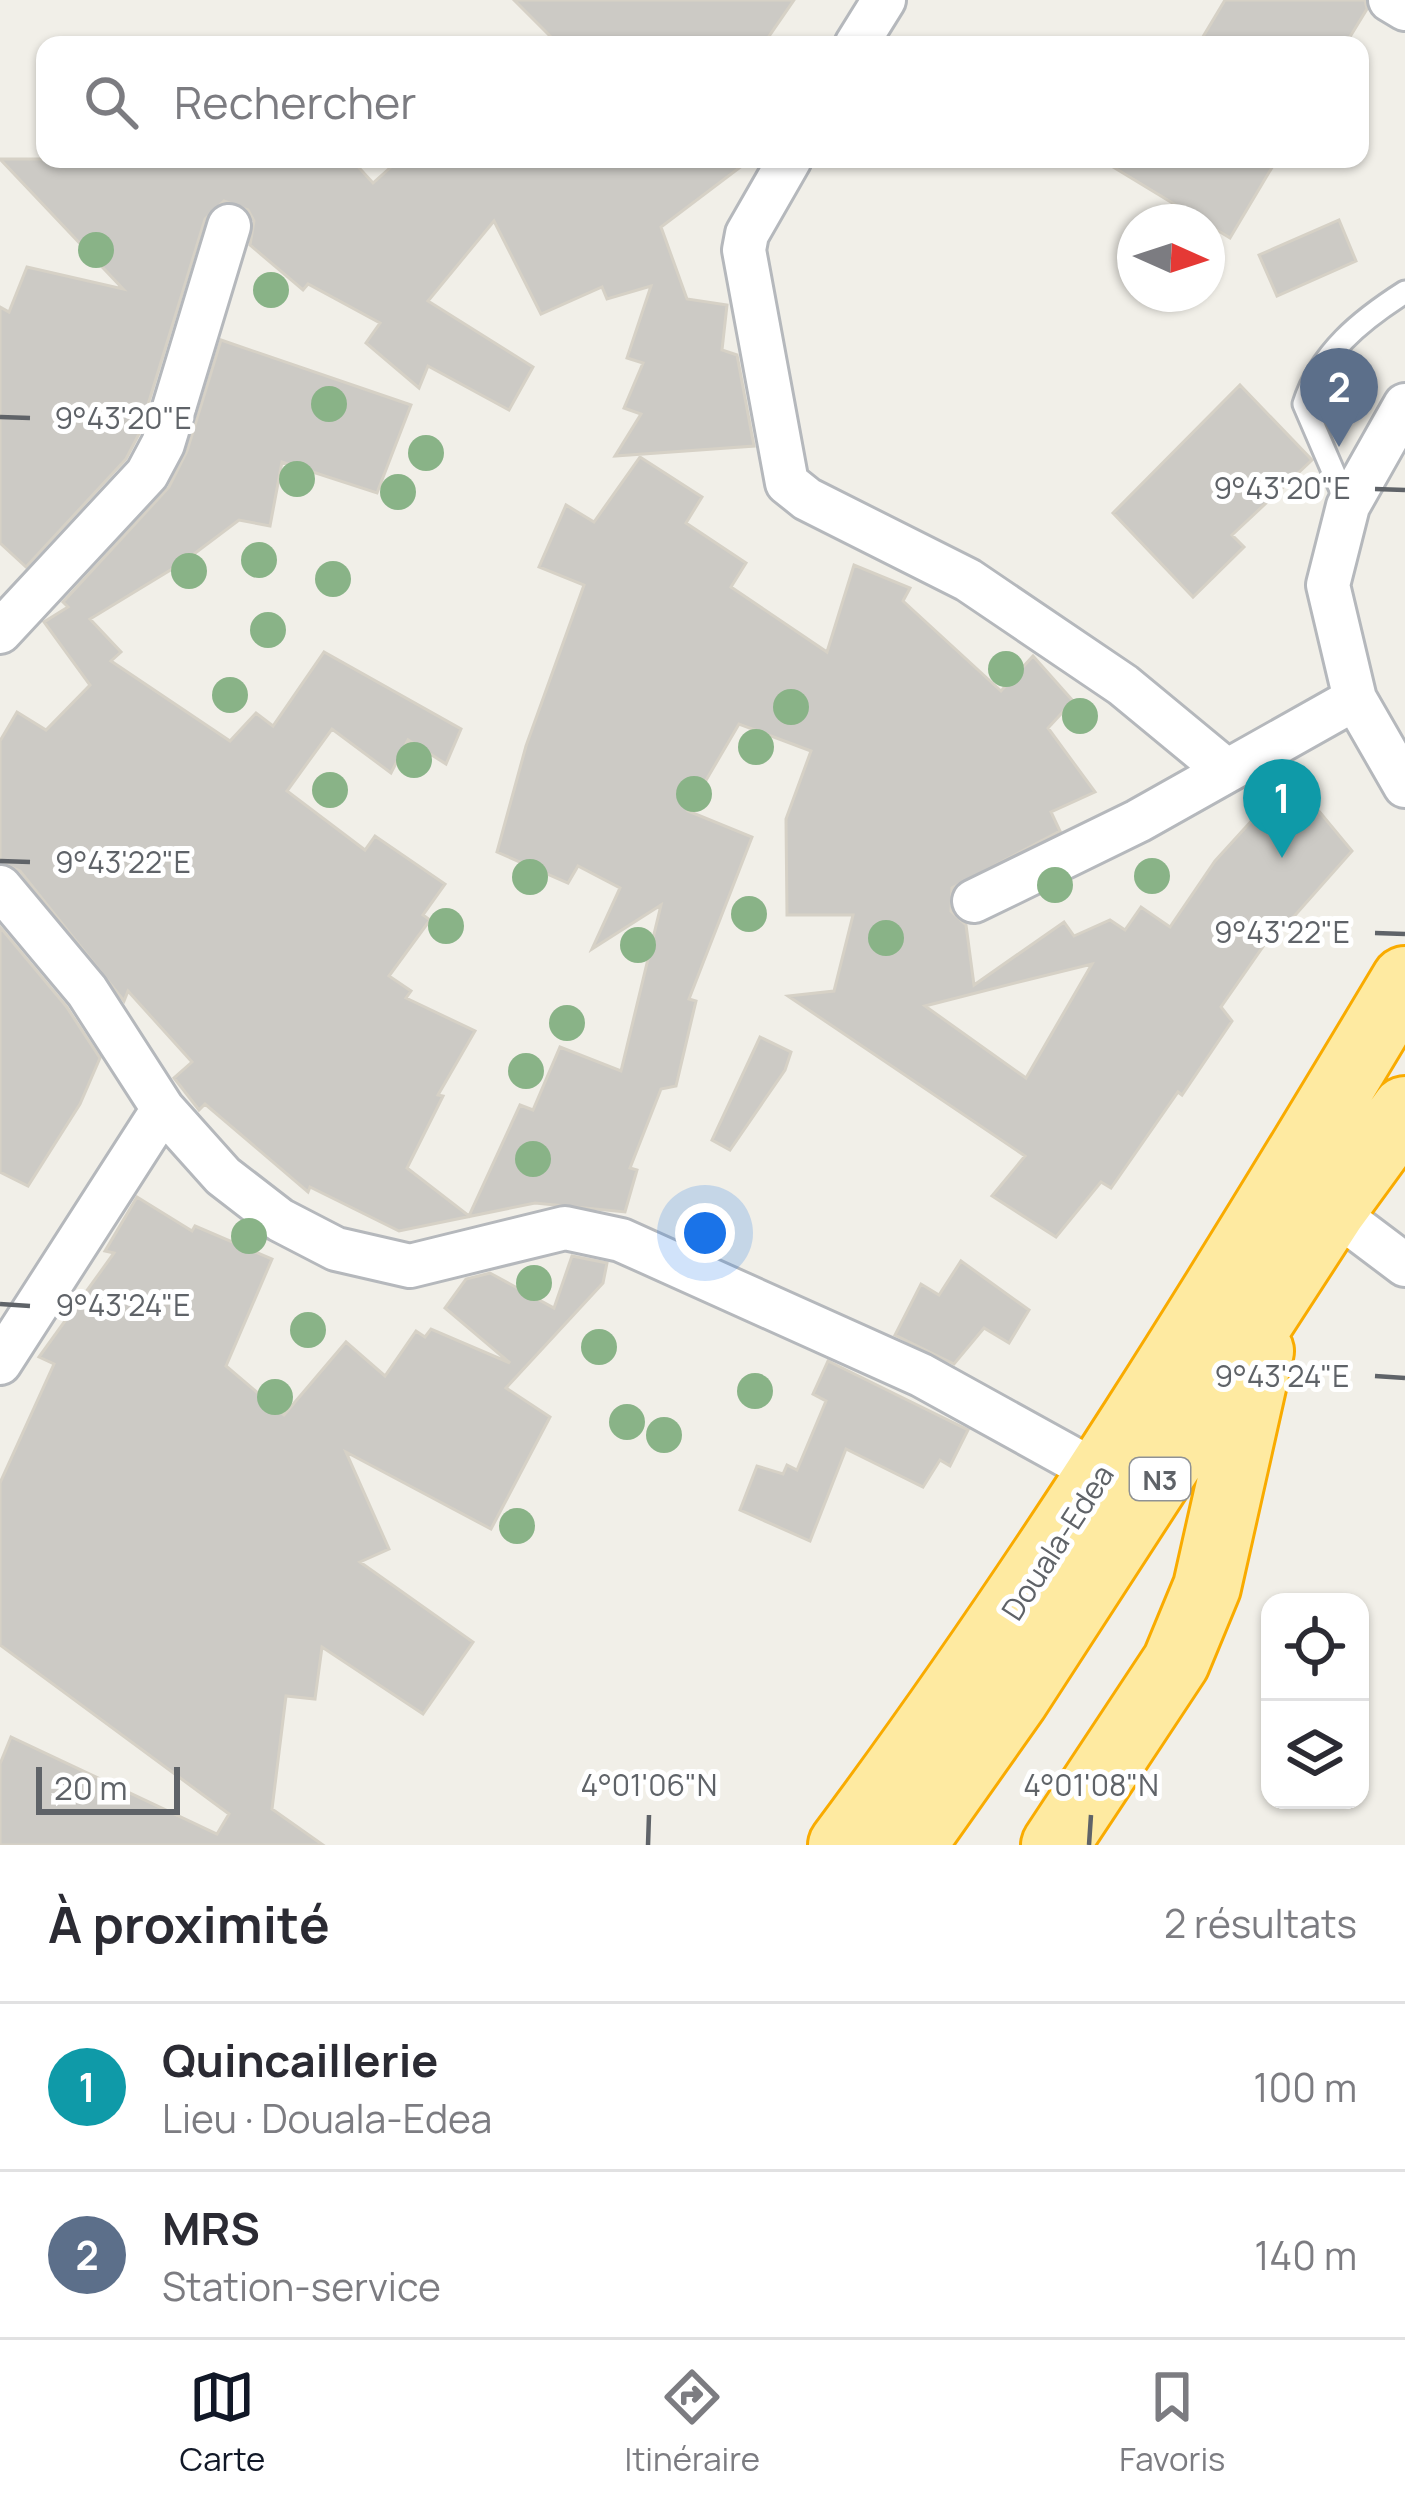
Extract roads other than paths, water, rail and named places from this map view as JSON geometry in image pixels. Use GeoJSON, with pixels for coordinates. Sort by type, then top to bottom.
{"type":"FeatureCollection","features":[{"type":"Feature","properties":{"kind":"highway","name":"Douala-Edea"},"geometry":{"type":"LineString","coordinates":[[842,1845],[968,1676],[1102,1475],[1405,980]]}},
{"type":"Feature","properties":{"kind":"highway","name":"Douala-Edea"},"geometry":{"type":"LineString","coordinates":[[912,1845],[1015,1699],[1268,1316],[1332,1210],[1405,1110]]}},
{"type":"Feature","properties":{"kind":"highway"},"geometry":{"type":"LineString","coordinates":[[1055,1845],[1176,1662],[1207,1587],[1268,1316]]}},
{"type":"Feature","properties":{"kind":"street"},"geometry":{"type":"LineString","coordinates":[[862,36],[884,0]]}},
{"type":"Feature","properties":{"kind":"street"},"geometry":{"type":"LineString","coordinates":[[1390,0],[1405,9]]}},
{"type":"Feature","properties":{"kind":"street"},"geometry":{"type":"LineString","coordinates":[[785,168],[747,234],[744,250],[787,483],[807,499],[968,580],[1123,685],[1227,771]]}},
{"type":"Feature","properties":{"kind":"street"},"geometry":{"type":"LineString","coordinates":[[0,632],[147,474],[163,444],[230,226]]}},
{"type":"Feature","properties":{"kind":"street"},"geometry":{"type":"LineString","coordinates":[[1405,404],[1348,506],[1328,585],[1355,698],[1405,786]]}},
{"type":"Feature","properties":{"kind":"street"},"geometry":{"type":"LineString","coordinates":[[974,902],[1227,771],[1355,698]]}},
{"type":"Feature","properties":{"kind":"street"},"geometry":{"type":"LineString","coordinates":[[0,887],[87,991],[163,1109],[224,1176],[280,1220],[336,1249],[410,1267],[565,1228],[621,1240],[921,1376],[1102,1475]]}},
{"type":"Feature","properties":{"kind":"street"},"geometry":{"type":"LineString","coordinates":[[0,1363],[163,1109]]}},
{"type":"Feature","properties":{"kind":"street"},"geometry":{"type":"LineString","coordinates":[[1332,1210],[1405,1264]]}},
{"type":"Feature","properties":{"kind":"lane"},"geometry":{"type":"LineString","coordinates":[[1348,506],[1304,404],[1315,370],[1372,313],[1405,292]]}},
{"type":"Feature","properties":{"kind":"place","name":"MRS"},"geometry":{"type":"Point","coordinates":[1339,447]}},
{"type":"Feature","properties":{"kind":"place","name":"Quincaillerie"},"geometry":{"type":"Point","coordinates":[1282,858]}}]}
